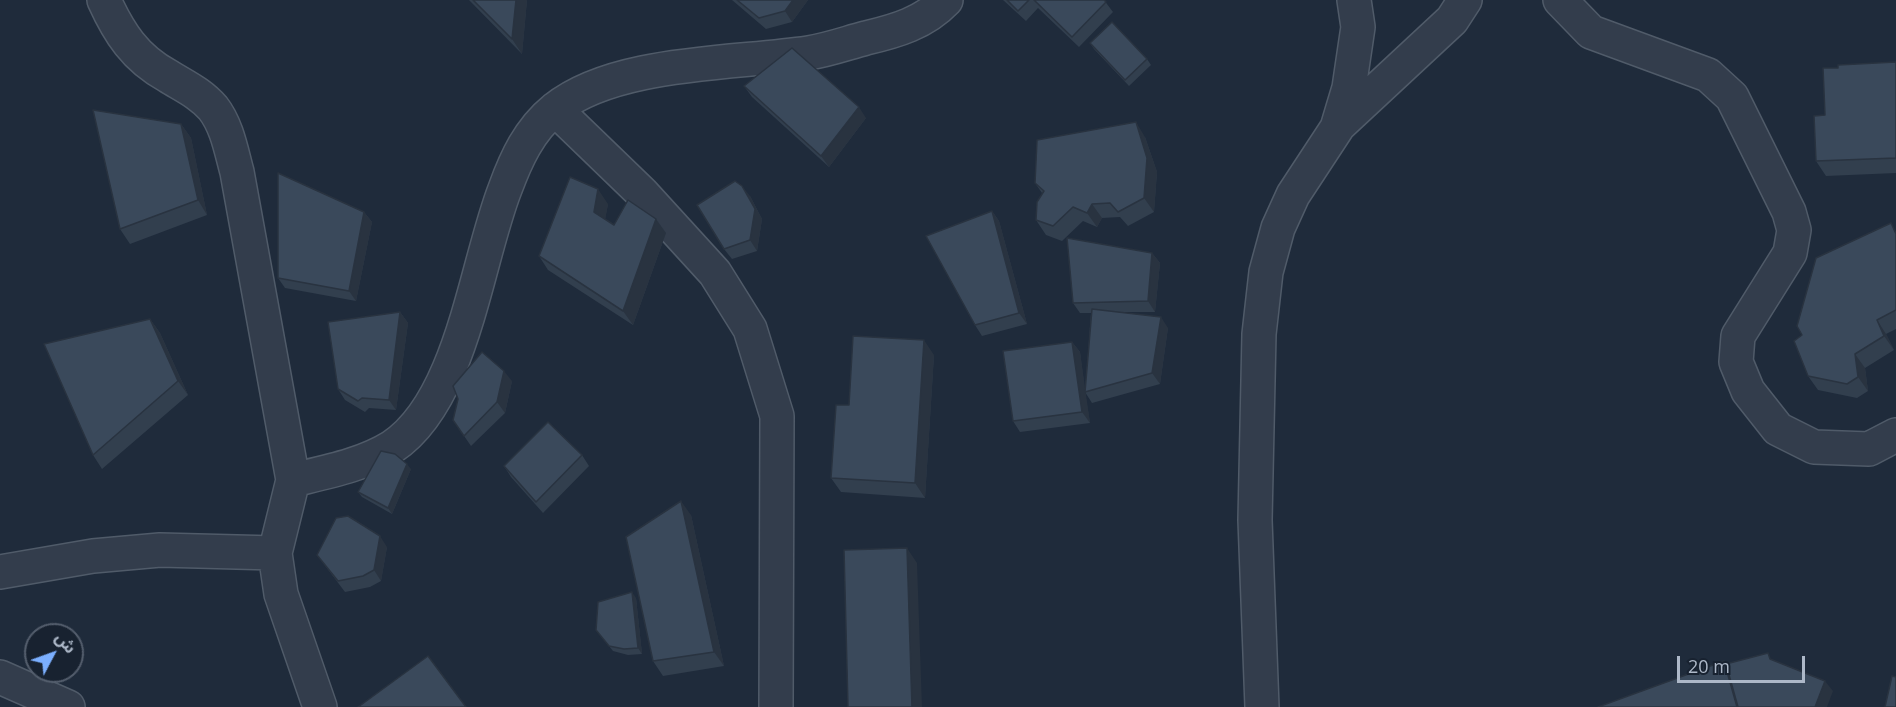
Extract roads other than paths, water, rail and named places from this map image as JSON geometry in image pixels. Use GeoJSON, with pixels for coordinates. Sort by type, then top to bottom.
{"type":"FeatureCollection","features":[{"type":"Feature","properties":{"kind":"street"},"geometry":{"type":"LineString","coordinates":[[104,0],[117,30],[134,52],[200,95],[213,108],[225,127],[237,172],[293,480],[274,553],[281,594],[320,707]]}},
{"type":"Feature","properties":{"kind":"street"},"geometry":{"type":"LineString","coordinates":[[293,480],[346,467],[392,446],[420,421],[451,366],[494,217],[518,156],[539,124],[555,109],[576,95],[633,73],[811,52],[894,31],[920,21],[946,0]]}},
{"type":"Feature","properties":{"kind":"street"},"geometry":{"type":"LineString","coordinates":[[1337,128],[1349,88],[1358,27],[1354,0]]}},
{"type":"Feature","properties":{"kind":"street"},"geometry":{"type":"LineString","coordinates":[[1262,707],[1255,520],[1260,334],[1266,272],[1278,228],[1293,195],[1337,128],[1452,20],[1465,0]]}},
{"type":"Feature","properties":{"kind":"street"},"geometry":{"type":"LineString","coordinates":[[1560,0],[1591,32],[1617,44],[1708,75],[1716,82],[1732,97],[1789,212],[1794,230],[1790,253],[1738,336],[1736,362],[1748,391],[1778,429],[1814,447],[1869,449],[1896,435]]}},
{"type":"Feature","properties":{"kind":"street"},"geometry":{"type":"LineString","coordinates":[[555,109],[642,193],[715,273],[750,330],[777,416],[776,707]]}},
{"type":"Feature","properties":{"kind":"street"},"geometry":{"type":"LineString","coordinates":[[0,572],[93,556],[160,550],[274,553]]}},
{"type":"Feature","properties":{"kind":"street"},"geometry":{"type":"LineString","coordinates":[[0,677],[68,707]]}}]}
